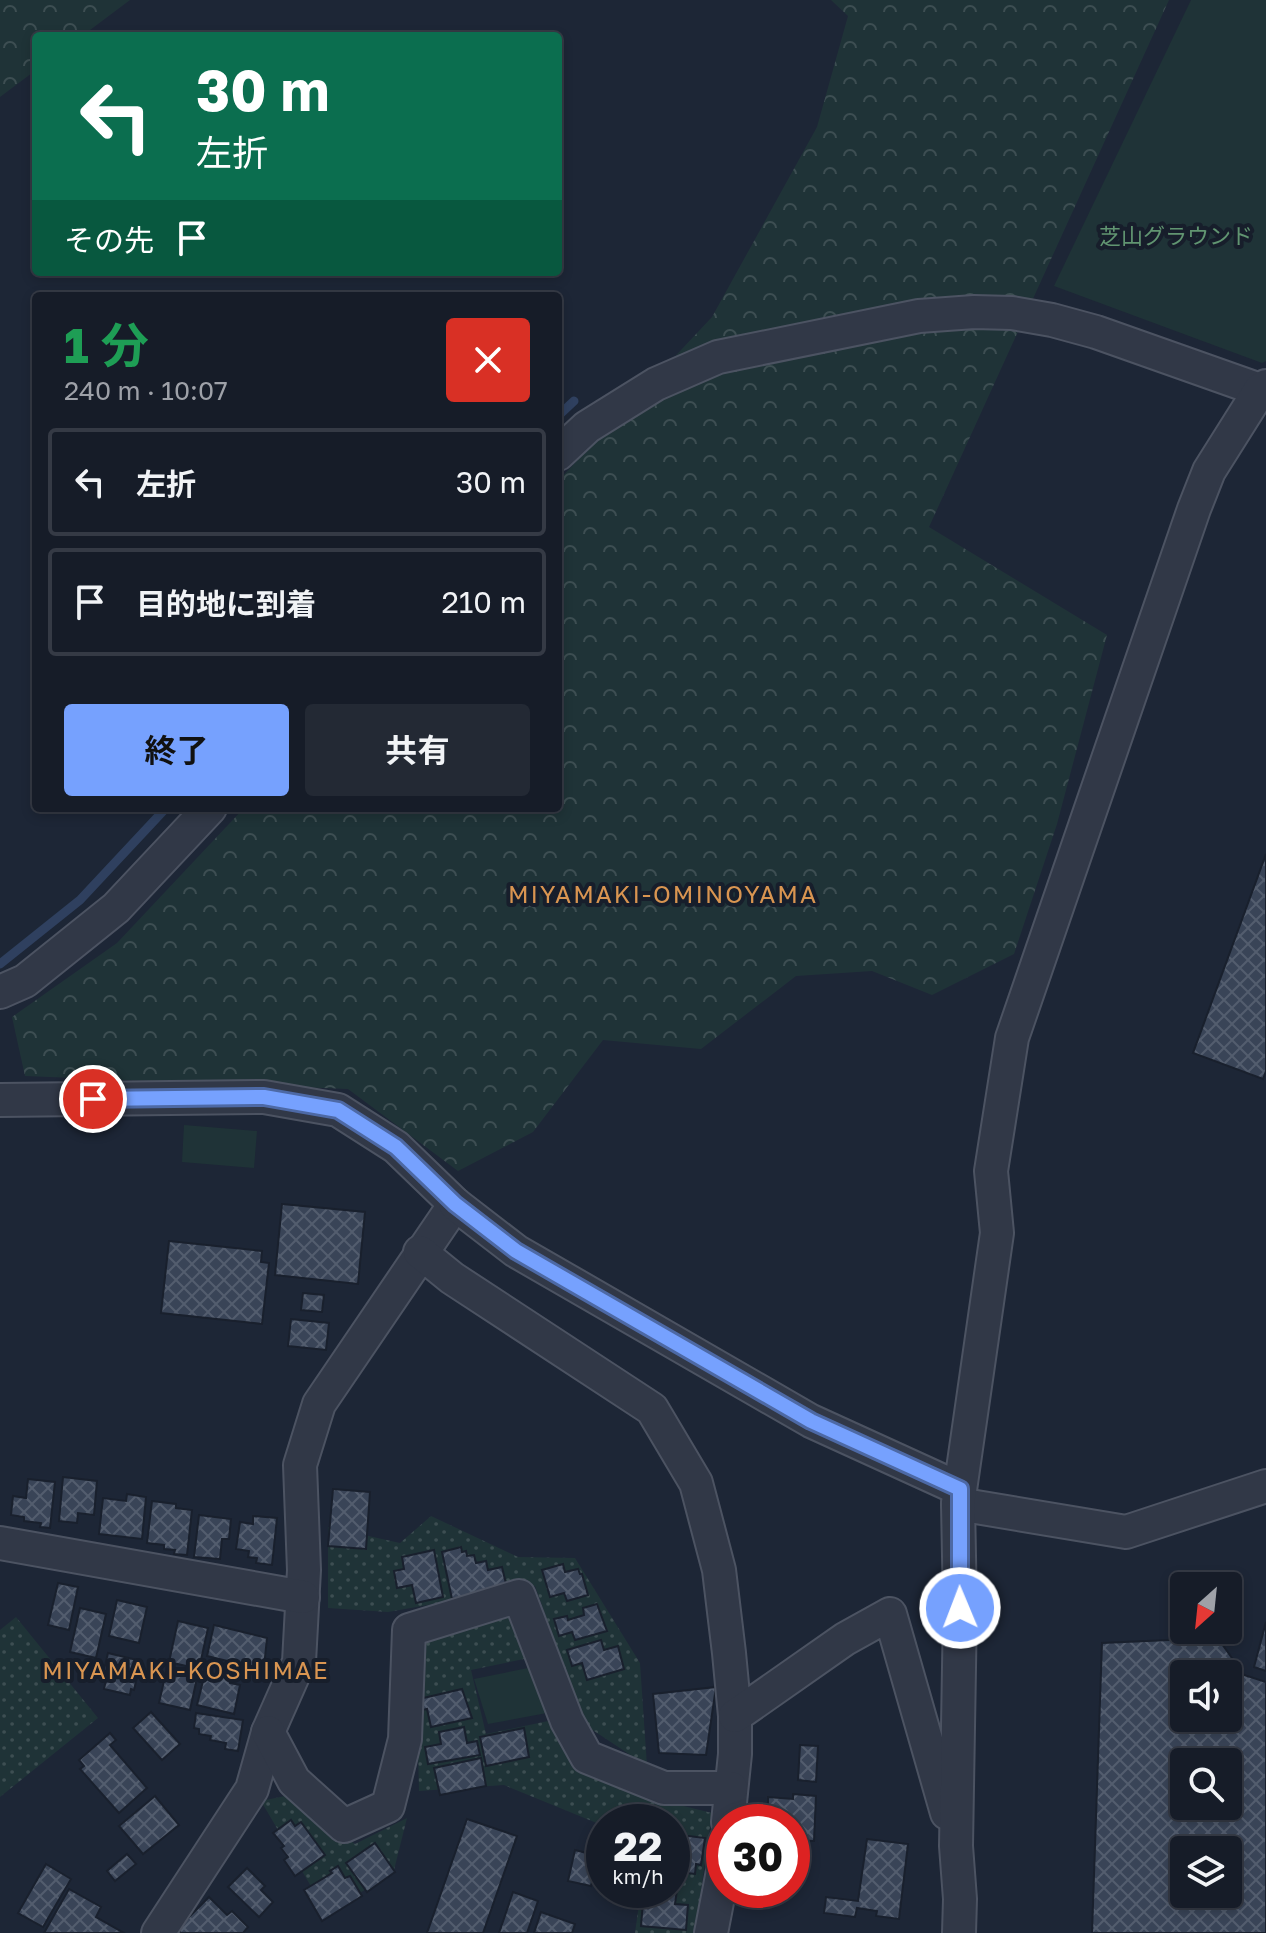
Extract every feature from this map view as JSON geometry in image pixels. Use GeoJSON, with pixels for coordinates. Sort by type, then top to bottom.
{"type":"FeatureCollection","features":[{"type":"Feature","properties":{"kind":"street"},"geometry":{"type":"LineString","coordinates":[[562,450],[587,427],[656,384],[718,357],[919,316],[999,313],[1052,320],[1263,388],[1209,471],[1194,509],[1012,1038],[991,1171],[997,1233],[959,1496],[956,1846],[959,1933]]}},
{"type":"Feature","properties":{"kind":"street"},"geometry":{"type":"LineString","coordinates":[[0,992],[25,981],[116,908],[206,812]]}},
{"type":"Feature","properties":{"kind":"street"},"geometry":{"type":"LineString","coordinates":[[1,1097],[264,1097],[338,1110],[396,1147],[455,1204],[516,1251],[811,1421],[959,1496],[1126,1532],[1266,1486]]}},
{"type":"Feature","properties":{"kind":"street"},"geometry":{"type":"LineString","coordinates":[[158,1933],[252,1789],[268,1732],[299,1662],[304,1570],[300,1465],[319,1404],[455,1204]]}},
{"type":"Feature","properties":{"kind":"street"},"geometry":{"type":"LineString","coordinates":[[420,1252],[452,1278],[652,1409],[696,1483],[719,1570],[735,1716],[730,1804]]}},
{"type":"Feature","properties":{"kind":"street"},"geometry":{"type":"LineString","coordinates":[[0,1543],[303,1597]]}},
{"type":"Feature","properties":{"kind":"street"},"geometry":{"type":"LineString","coordinates":[[268,1732],[294,1781],[344,1826],[388,1806],[405,1739],[409,1630],[519,1596],[567,1721],[587,1757],[664,1788],[731,1788]]}},
{"type":"Feature","properties":{"kind":"street"},"geometry":{"type":"LineString","coordinates":[[735,1716],[845,1639],[890,1614],[956,1846]]}},
{"type":"Feature","properties":{"kind":"street"},"geometry":{"type":"LineString","coordinates":[[711,1933],[716,1908]]}},
{"type":"Feature","properties":{"kind":"green space"},"geometry":{"type":"Polygon","coordinates":[[[0,0],[130,0],[87,32],[32,32],[32,73],[0,97],[0,0]]]}},
{"type":"Feature","properties":{"kind":"green space"},"geometry":{"type":"Polygon","coordinates":[[[831,0],[1169,0],[929,527],[1107,635],[1057,824],[1014,954],[932,995],[872,971],[796,976],[701,1049],[603,1040],[533,1132],[458,1171],[348,1089],[25,1076],[12,1017],[117,943],[240,812],[562,812],[562,477],[712,317],[817,127],[848,16],[831,0]]]}},
{"type":"Feature","properties":{"kind":"green space","name":"芝山グラウンド"},"geometry":{"type":"Polygon","coordinates":[[[1191,0],[1266,0],[1266,361],[1262,363],[1054,286],[1191,0]]]}},
{"type":"Feature","properties":{"kind":"green space"},"geometry":{"type":"Polygon","coordinates":[[[184,1125],[257,1131],[254,1168],[182,1162],[184,1125]]]}},
{"type":"Feature","properties":{"kind":"green space"},"geometry":{"type":"Polygon","coordinates":[[[431,1516],[518,1557],[575,1558],[640,1663],[647,1766],[585,1725],[535,1586],[388,1612],[328,1608],[328,1527],[400,1543],[431,1516]]]}},
{"type":"Feature","properties":{"kind":"green space"},"geometry":{"type":"Polygon","coordinates":[[[16,1617],[98,1718],[0,1797],[0,1630],[16,1617]]]}},
{"type":"Feature","properties":{"kind":"green space"},"geometry":{"type":"Polygon","coordinates":[[[511,1617],[529,1658],[471,1670],[486,1734],[548,1721],[569,1760],[655,1799],[675,1804],[586,1804],[586,1819],[504,1785],[419,1791],[415,1628],[511,1617]]]}},
{"type":"Feature","properties":{"kind":"green space"},"geometry":{"type":"Polygon","coordinates":[[[538,1666],[547,1713],[488,1724],[474,1679],[538,1666]]]}},
{"type":"Feature","properties":{"kind":"green space"},"geometry":{"type":"Polygon","coordinates":[[[285,1796],[355,1844],[407,1818],[393,1874],[326,1912],[261,1801],[285,1796]]]}},
{"type":"Feature","properties":{"kind":"green space"},"geometry":{"type":"Polygon","coordinates":[[[690,1808],[706,1812],[706,1855],[695,1933],[635,1933],[638,1908],[690,1908],[690,1808]]]}},
{"type":"Feature","properties":{"kind":"building"},"geometry":{"type":"Polygon","coordinates":[[[1266,854],[1266,1071],[1263,1079],[1193,1053],[1266,854]]]}},
{"type":"Feature","properties":{"kind":"building"},"geometry":{"type":"Polygon","coordinates":[[[282,1204],[365,1212],[358,1284],[275,1275],[282,1204]]]}},
{"type":"Feature","properties":{"kind":"building"},"geometry":{"type":"Polygon","coordinates":[[[169,1241],[262,1251],[261,1262],[269,1263],[262,1324],[161,1313],[169,1241]]]}},
{"type":"Feature","properties":{"kind":"building"},"geometry":{"type":"Polygon","coordinates":[[[303,1293],[324,1295],[322,1312],[301,1310],[303,1293]]]}},
{"type":"Feature","properties":{"kind":"building"},"geometry":{"type":"Polygon","coordinates":[[[291,1319],[329,1323],[326,1350],[288,1346],[291,1319]]]}},
{"type":"Feature","properties":{"kind":"building"},"geometry":{"type":"Polygon","coordinates":[[[63,1477],[97,1481],[94,1515],[78,1513],[77,1523],[59,1521],[63,1477]]]}},
{"type":"Feature","properties":{"kind":"building"},"geometry":{"type":"Polygon","coordinates":[[[28,1479],[55,1482],[50,1528],[11,1515],[13,1496],[26,1498],[28,1479]]]}},
{"type":"Feature","properties":{"kind":"building"},"geometry":{"type":"Polygon","coordinates":[[[333,1489],[370,1492],[366,1549],[328,1546],[333,1489]]]}},
{"type":"Feature","properties":{"kind":"building"},"geometry":{"type":"Polygon","coordinates":[[[127,1494],[146,1497],[142,1539],[99,1534],[103,1498],[126,1501],[127,1494]]]}},
{"type":"Feature","properties":{"kind":"building"},"geometry":{"type":"Polygon","coordinates":[[[152,1501],[192,1510],[187,1555],[174,1554],[175,1550],[164,1549],[164,1545],[147,1543],[152,1501]]]}},
{"type":"Feature","properties":{"kind":"building"},"geometry":{"type":"Polygon","coordinates":[[[199,1515],[231,1519],[229,1539],[222,1539],[220,1559],[194,1557],[199,1515]]]}},
{"type":"Feature","properties":{"kind":"building"},"geometry":{"type":"Polygon","coordinates":[[[253,1516],[277,1518],[272,1565],[256,1563],[257,1558],[248,1557],[249,1551],[236,1549],[240,1522],[253,1524],[253,1516]]]}},
{"type":"Feature","properties":{"kind":"building"},"geometry":{"type":"Polygon","coordinates":[[[461,1547],[467,1556],[474,1555],[476,1563],[486,1561],[488,1570],[502,1567],[507,1588],[452,1599],[442,1552],[461,1547]]]}},
{"type":"Feature","properties":{"kind":"building"},"geometry":{"type":"Polygon","coordinates":[[[434,1550],[443,1597],[416,1603],[412,1585],[397,1588],[394,1571],[404,1569],[402,1557],[434,1550]]]}},
{"type":"Feature","properties":{"kind":"building"},"geometry":{"type":"Polygon","coordinates":[[[563,1564],[565,1572],[578,1569],[588,1595],[567,1601],[564,1593],[550,1597],[542,1570],[563,1564]]]}},
{"type":"Feature","properties":{"kind":"building"},"geometry":{"type":"Polygon","coordinates":[[[58,1583],[78,1587],[69,1630],[48,1625],[58,1583]]]}},
{"type":"Feature","properties":{"kind":"building"},"geometry":{"type":"Polygon","coordinates":[[[117,1600],[147,1607],[139,1643],[109,1636],[117,1600]]]}},
{"type":"Feature","properties":{"kind":"building"},"geometry":{"type":"Polygon","coordinates":[[[597,1604],[607,1631],[575,1640],[572,1632],[559,1636],[554,1619],[567,1616],[568,1620],[584,1615],[583,1608],[597,1604]]]}},
{"type":"Feature","properties":{"kind":"building"},"geometry":{"type":"Polygon","coordinates":[[[80,1608],[106,1614],[96,1658],[70,1652],[80,1608]]]}},
{"type":"Feature","properties":{"kind":"building"},"geometry":{"type":"Polygon","coordinates":[[[178,1621],[208,1628],[199,1669],[169,1662],[178,1621]]]}},
{"type":"Feature","properties":{"kind":"building"},"geometry":{"type":"Polygon","coordinates":[[[1266,1622],[1266,1671],[1254,1667],[1266,1622]]]}},
{"type":"Feature","properties":{"kind":"building"},"geometry":{"type":"Polygon","coordinates":[[[214,1625],[267,1638],[264,1667],[260,1669],[207,1656],[214,1625]]]}},
{"type":"Feature","properties":{"kind":"building"},"geometry":{"type":"Polygon","coordinates":[[[1170,1639],[1170,1644],[1222,1644],[1233,1660],[1170,1660],[1170,1732],[1242,1732],[1242,1672],[1266,1682],[1266,1933],[1092,1933],[1102,1643],[1170,1639]]]}},
{"type":"Feature","properties":{"kind":"building"},"geometry":{"type":"Polygon","coordinates":[[[601,1640],[604,1650],[618,1646],[624,1669],[587,1680],[582,1663],[572,1666],[567,1650],[601,1640]]]}},
{"type":"Feature","properties":{"kind":"building"},"geometry":{"type":"Polygon","coordinates":[[[108,1653],[141,1661],[130,1695],[104,1689],[107,1675],[103,1674],[108,1653]]]}},
{"type":"Feature","properties":{"kind":"building"},"geometry":{"type":"Polygon","coordinates":[[[166,1672],[197,1678],[190,1710],[159,1703],[166,1672]]]}},
{"type":"Feature","properties":{"kind":"building"},"geometry":{"type":"Polygon","coordinates":[[[205,1673],[230,1678],[230,1683],[240,1685],[234,1714],[197,1705],[205,1673]]]}},
{"type":"Feature","properties":{"kind":"building"},"geometry":{"type":"Polygon","coordinates":[[[716,1687],[706,1755],[659,1753],[653,1694],[716,1687]]]}},
{"type":"Feature","properties":{"kind":"building"},"geometry":{"type":"Polygon","coordinates":[[[462,1689],[472,1718],[431,1727],[427,1709],[422,1710],[419,1699],[462,1689]]]}},
{"type":"Feature","properties":{"kind":"building"},"geometry":{"type":"Polygon","coordinates":[[[151,1712],[180,1744],[162,1760],[133,1728],[151,1712]]]}},
{"type":"Feature","properties":{"kind":"building"},"geometry":{"type":"Polygon","coordinates":[[[196,1713],[243,1720],[238,1751],[225,1749],[226,1743],[199,1734],[199,1729],[194,1728],[196,1713]]]}},
{"type":"Feature","properties":{"kind":"building"},"geometry":{"type":"Polygon","coordinates":[[[464,1727],[467,1743],[477,1741],[480,1755],[428,1764],[425,1747],[441,1744],[439,1732],[464,1727]]]}},
{"type":"Feature","properties":{"kind":"building"},"geometry":{"type":"Polygon","coordinates":[[[524,1728],[529,1757],[486,1766],[480,1737],[524,1728]]]}},
{"type":"Feature","properties":{"kind":"building"},"geometry":{"type":"Polygon","coordinates":[[[110,1733],[116,1740],[110,1745],[147,1788],[119,1813],[80,1769],[84,1766],[79,1760],[110,1733]]]}},
{"type":"Feature","properties":{"kind":"building"},"geometry":{"type":"Polygon","coordinates":[[[800,1745],[818,1746],[816,1782],[798,1780],[800,1745]]]}},
{"type":"Feature","properties":{"kind":"building"},"geometry":{"type":"Polygon","coordinates":[[[481,1758],[486,1786],[440,1795],[434,1768],[481,1758]]]}},
{"type":"Feature","properties":{"kind":"building"},"geometry":{"type":"Polygon","coordinates":[[[793,1794],[816,1796],[814,1841],[810,1841],[810,1804],[768,1804],[768,1797],[793,1799],[793,1794]]]}},
{"type":"Feature","properties":{"kind":"building"},"geometry":{"type":"Polygon","coordinates":[[[155,1796],[179,1825],[143,1854],[119,1826],[155,1796]]]}},
{"type":"Feature","properties":{"kind":"building"},"geometry":{"type":"Polygon","coordinates":[[[467,1819],[517,1836],[483,1933],[427,1933],[467,1819]]]}},
{"type":"Feature","properties":{"kind":"building"},"geometry":{"type":"Polygon","coordinates":[[[291,1820],[295,1826],[301,1822],[325,1855],[295,1876],[284,1860],[288,1857],[281,1848],[284,1846],[273,1833],[291,1820]]]}},
{"type":"Feature","properties":{"kind":"building"},"geometry":{"type":"Polygon","coordinates":[[[690,1836],[705,1838],[701,1865],[696,1864],[695,1874],[690,1873],[690,1836]]]}},
{"type":"Feature","properties":{"kind":"building"},"geometry":{"type":"Polygon","coordinates":[[[867,1839],[908,1844],[899,1919],[876,1916],[877,1911],[857,1908],[855,1917],[824,1913],[826,1897],[858,1901],[867,1839]]]}},
{"type":"Feature","properties":{"kind":"building"},"geometry":{"type":"Polygon","coordinates":[[[375,1843],[395,1872],[367,1892],[346,1863],[375,1843]]]}},
{"type":"Feature","properties":{"kind":"building"},"geometry":{"type":"Polygon","coordinates":[[[575,1850],[586,1853],[586,1885],[568,1881],[575,1850]]]}},
{"type":"Feature","properties":{"kind":"building"},"geometry":{"type":"Polygon","coordinates":[[[127,1854],[136,1864],[115,1881],[107,1871],[127,1854]]]}},
{"type":"Feature","properties":{"kind":"building"},"geometry":{"type":"Polygon","coordinates":[[[46,1864],[71,1879],[43,1927],[18,1913],[46,1864]]]}},
{"type":"Feature","properties":{"kind":"building"},"geometry":{"type":"Polygon","coordinates":[[[338,1866],[345,1878],[350,1876],[362,1896],[322,1921],[304,1890],[338,1866]]]}},
{"type":"Feature","properties":{"kind":"building"},"geometry":{"type":"Polygon","coordinates":[[[247,1868],[265,1886],[261,1890],[273,1902],[259,1917],[228,1887],[247,1868]]]}},
{"type":"Feature","properties":{"kind":"building"},"geometry":{"type":"Polygon","coordinates":[[[69,1889],[101,1907],[96,1917],[124,1933],[44,1933],[69,1889]]]}},
{"type":"Feature","properties":{"kind":"building"},"geometry":{"type":"Polygon","coordinates":[[[513,1892],[538,1901],[527,1933],[499,1933],[513,1892]]]}},
{"type":"Feature","properties":{"kind":"building"},"geometry":{"type":"Polygon","coordinates":[[[209,1897],[227,1915],[232,1911],[248,1927],[243,1933],[181,1933],[177,1929],[209,1897]]]}},
{"type":"Feature","properties":{"kind":"building"},"geometry":{"type":"Polygon","coordinates":[[[642,1908],[688,1908],[686,1930],[641,1926],[642,1908]]]}},
{"type":"Feature","properties":{"kind":"building"},"geometry":{"type":"Polygon","coordinates":[[[541,1912],[575,1924],[572,1933],[534,1933],[541,1912]]]}},
{"type":"Feature","properties":{"kind":"waterway"},"geometry":{"type":"LineString","coordinates":[[562,412],[574,401]]}},
{"type":"Feature","properties":{"kind":"waterway"},"geometry":{"type":"LineString","coordinates":[[0,964],[80,900],[162,812]]}},
{"type":"Feature","properties":{"kind":"district","name":"MIYAMAKI-OMINOYAMA"},"geometry":{"type":"Point","coordinates":[663,895]}},
{"type":"Feature","properties":{"kind":"district","name":"MIYAMAKI-KOSHIMAE"},"geometry":{"type":"Point","coordinates":[186,1671]}},
{"type":"Feature","properties":{"kind":"route"},"geometry":{"type":"LineString","coordinates":[[93,1099],[264,1097],[338,1110],[396,1147],[455,1204],[516,1251],[811,1421],[960,1489],[960,1608]]}}]}
